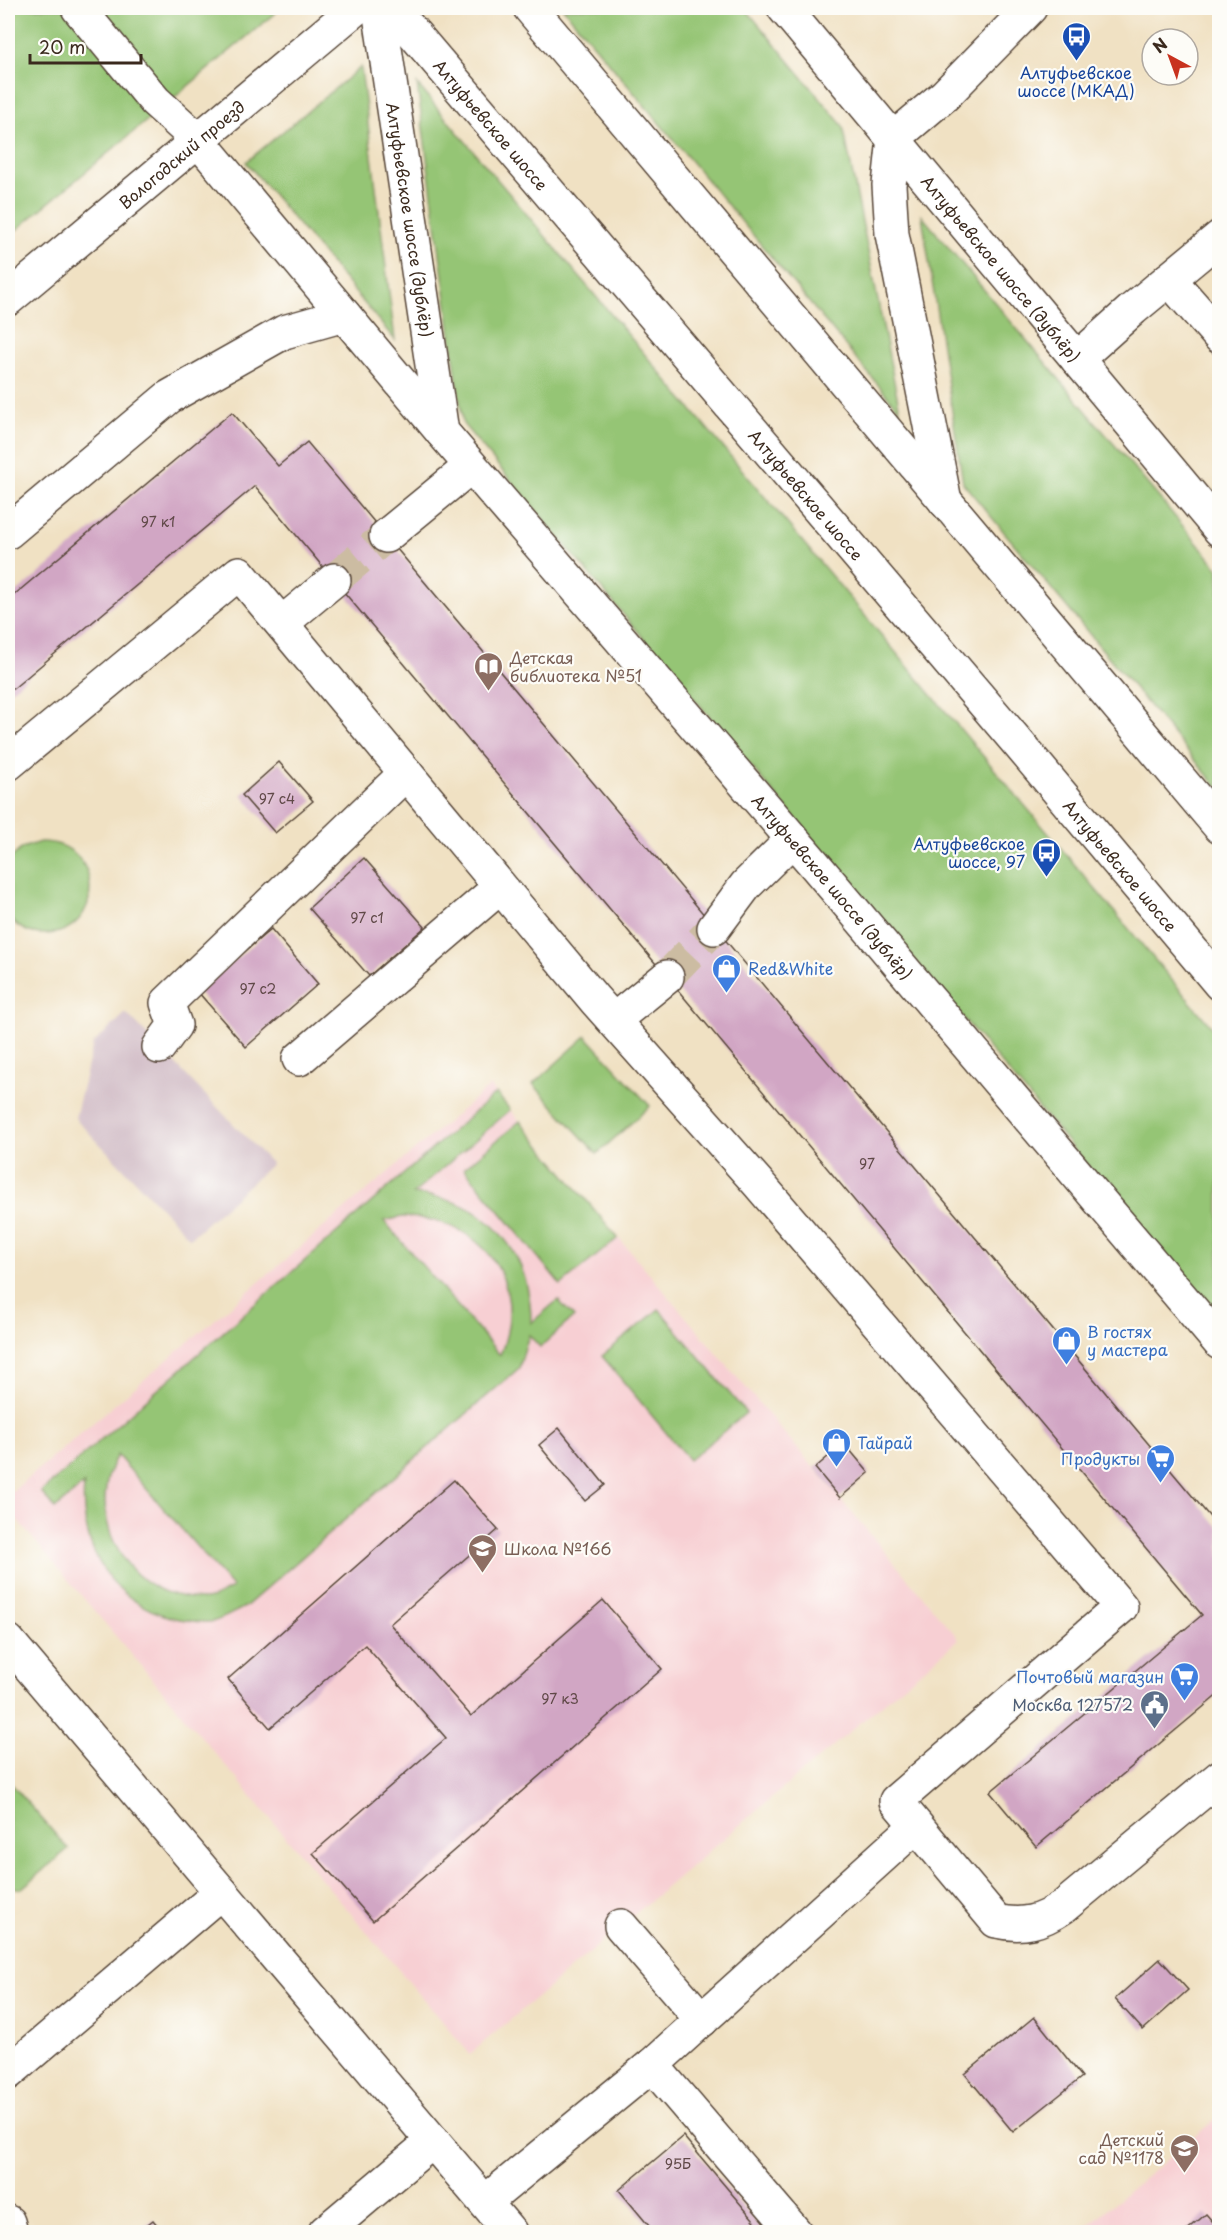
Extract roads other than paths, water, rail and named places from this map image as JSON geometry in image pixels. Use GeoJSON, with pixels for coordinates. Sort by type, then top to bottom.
{"type":"FeatureCollection","features":[{"type":"Feature","properties":{"kind":"street","name":"Алтуфьевское шоссе (дублёр)"},"geometry":{"type":"LineString","coordinates":[[78,8],[155,101],[198,140],[470,467],[792,840],[1220,1343]]}},
{"type":"Feature","properties":{"kind":"street","name":"Вологодский проезд"},"geometry":{"type":"LineString","coordinates":[[8,299],[356,8]]}},
{"type":"Feature","properties":{"kind":"street","name":"Алтуфьевское шоссе (дублёр)"},"geometry":{"type":"LineString","coordinates":[[379,8],[442,432]]}},
{"type":"Feature","properties":{"kind":"street","name":"Алтуфьевское шоссе"},"geometry":{"type":"LineString","coordinates":[[392,8],[1018,743],[1220,984]]}},
{"type":"Feature","properties":{"kind":"street"},"geometry":{"type":"LineString","coordinates":[[530,8],[1220,827]]}},
{"type":"Feature","properties":{"kind":"street","name":"Алтуфьевское шоссе (дублёр)"},"geometry":{"type":"LineString","coordinates":[[784,8],[1220,530]]}},
{"type":"Feature","properties":{"kind":"street"},"geometry":{"type":"LineString","coordinates":[[945,501],[892,234],[889,185],[894,138],[945,95],[1030,8]]}},
{"type":"Feature","properties":{"kind":"street"},"geometry":{"type":"LineString","coordinates":[[1077,359],[1220,237]]}},
{"type":"Feature","properties":{"kind":"street"},"geometry":{"type":"LineString","coordinates":[[1169,279],[1220,337]]}},
{"type":"Feature","properties":{"kind":"street"},"geometry":{"type":"LineString","coordinates":[[8,532],[169,397],[284,332],[344,315]]}},
{"type":"Feature","properties":{"kind":"street"},"geometry":{"type":"LineString","coordinates":[[386,536],[470,467]]}},
{"type":"Feature","properties":{"kind":"street"},"geometry":{"type":"LineString","coordinates":[[8,764],[240,573],[500,887],[758,1183],[1121,1607],[896,1801],[916,1826],[996,1921],[1011,1924],[1031,1923],[1047,1918],[1063,1907],[1220,1777]]}},
{"type":"Feature","properties":{"kind":"street"},"geometry":{"type":"LineString","coordinates":[[282,623],[334,580]]}},
{"type":"Feature","properties":{"kind":"street"},"geometry":{"type":"LineString","coordinates":[[159,1047],[175,1025],[167,1003],[406,773]]}},
{"type":"Feature","properties":{"kind":"street"},"geometry":{"type":"LineString","coordinates":[[714,928],[746,885],[792,840]]}},
{"type":"Feature","properties":{"kind":"street"},"geometry":{"type":"LineString","coordinates":[[299,1059],[500,887]]}},
{"type":"Feature","properties":{"kind":"street"},"geometry":{"type":"LineString","coordinates":[[614,1020],[667,977]]}},
{"type":"Feature","properties":{"kind":"street"},"geometry":{"type":"LineString","coordinates":[[8,1641],[510,2232]]}},
{"type":"Feature","properties":{"kind":"street"},"geometry":{"type":"LineString","coordinates":[[485,2202],[652,2065],[916,1826]]}},
{"type":"Feature","properties":{"kind":"street"},"geometry":{"type":"LineString","coordinates":[[8,2073],[221,1892]]}},
{"type":"Feature","properties":{"kind":"street"},"geometry":{"type":"LineString","coordinates":[[621,1926],[702,2020]]}},
{"type":"Feature","properties":{"kind":"street"},"geometry":{"type":"LineString","coordinates":[[652,2065],[795,2232]]}},
{"type":"Feature","properties":{"kind":"street"},"geometry":{"type":"LineString","coordinates":[[325,2232],[433,2141]]}},
{"type":"Feature","properties":{"kind":"street"},"geometry":{"type":"LineString","coordinates":[[8,2222],[11,2232]]}},
{"type":"Feature","properties":{"kind":"tunnel"},"geometry":{"type":"LineString","coordinates":[[334,580],[386,536]]}},
{"type":"Feature","properties":{"kind":"tunnel"},"geometry":{"type":"LineString","coordinates":[[667,977],[714,928]]}},
{"type":"Feature","properties":{"kind":"place","name":"Алтуфьевское шоссе (МКАД)"},"geometry":{"type":"Point","coordinates":[1076,62]}},
{"type":"Feature","properties":{"kind":"place","name":"Детская библиотека №51"},"geometry":{"type":"Point","coordinates":[489,692]}},
{"type":"Feature","properties":{"kind":"place","name":"Алтуфьевское шоссе, 97"},"geometry":{"type":"Point","coordinates":[1046,878]}},
{"type":"Feature","properties":{"kind":"place","name":"Red&White"},"geometry":{"type":"Point","coordinates":[727,994]}},
{"type":"Feature","properties":{"kind":"place","name":"В гостях у мастера"},"geometry":{"type":"Point","coordinates":[1066,1366]}},
{"type":"Feature","properties":{"kind":"place","name":"Тайрай"},"geometry":{"type":"Point","coordinates":[836,1468]}},
{"type":"Feature","properties":{"kind":"place","name":"Продукты"},"geometry":{"type":"Point","coordinates":[1161,1484]}},
{"type":"Feature","properties":{"kind":"place","name":"Школа №166"},"geometry":{"type":"Point","coordinates":[483,1574]}},
{"type":"Feature","properties":{"kind":"place","name":"Почтовый магазин"},"geometry":{"type":"Point","coordinates":[1185,1702]}},
{"type":"Feature","properties":{"kind":"place","name":"Москва 127572"},"geometry":{"type":"Point","coordinates":[1154,1730]}},
{"type":"Feature","properties":{"kind":"place","name":"Детский сад №1178"},"geometry":{"type":"Point","coordinates":[1185,2174]}}]}
